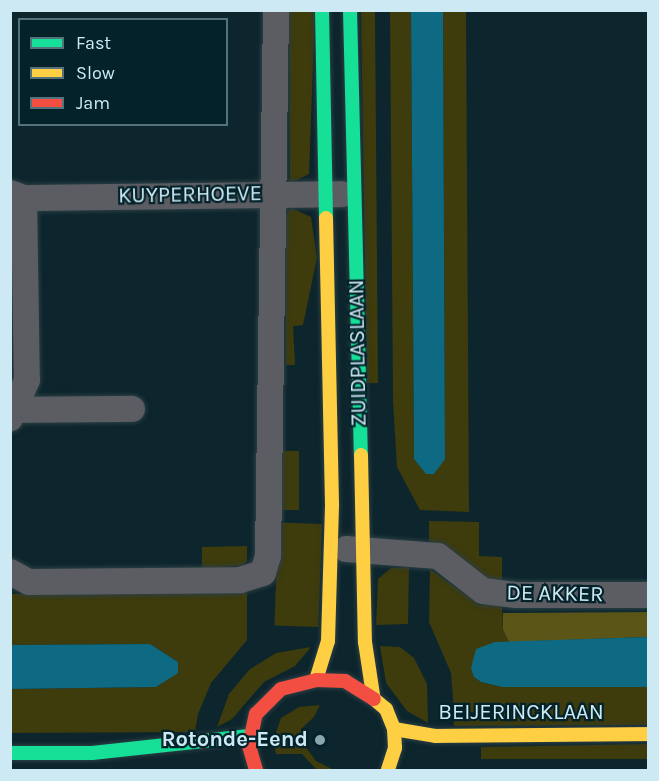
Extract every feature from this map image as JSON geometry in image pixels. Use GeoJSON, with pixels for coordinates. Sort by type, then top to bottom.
{"type":"FeatureCollection","features":[{"type":"Feature","properties":{"kind":"street"},"geometry":{"type":"LineString","coordinates":[[10,572],[29,582],[240,580],[263,573],[268,556],[276,10]]}},
{"type":"Feature","properties":{"kind":"street","name":"ZUIDPLASLAAN"},"geometry":{"type":"LineString","coordinates":[[316,680],[328,641],[330,549],[322,10]]}},
{"type":"Feature","properties":{"kind":"street","name":"ZUIDPLASLAAN"},"geometry":{"type":"LineString","coordinates":[[350,10],[365,642],[373,695]]}},
{"type":"Feature","properties":{"kind":"street","name":"KUYPERHOEVE"},"geometry":{"type":"LineString","coordinates":[[132,409],[12,414],[27,380],[17,196],[355,194]]}},
{"type":"Feature","properties":{"kind":"street","name":"DE AKKER"},"geometry":{"type":"LineString","coordinates":[[330,549],[364,549],[438,556],[483,591],[516,596],[648,595]]}},
{"type":"Feature","properties":{"kind":"street"},"geometry":{"type":"LineString","coordinates":[[256,771],[249,736],[256,714],[272,696],[292,684],[316,680],[345,681],[373,695],[386,709],[394,729],[393,757],[387,771]]}},
{"type":"Feature","properties":{"kind":"street","name":"BEIJERINCKLAAN"},"geometry":{"type":"LineString","coordinates":[[394,729],[436,736],[648,734]]}},
{"type":"Feature","properties":{"kind":"street"},"geometry":{"type":"LineString","coordinates":[[10,753],[92,753],[249,736]]}},
{"type":"Feature","properties":{"kind":"shaded area"},"geometry":{"type":"Polygon","coordinates":[[[289,11],[315,11],[309,174],[295,181],[290,181],[289,11]]]}},
{"type":"Feature","properties":{"kind":"shaded area"},"geometry":{"type":"Polygon","coordinates":[[[361,11],[375,11],[378,383],[367,383],[361,11]]]}},
{"type":"Feature","properties":{"kind":"shaded area"},"geometry":{"type":"Polygon","coordinates":[[[390,11],[411,11],[414,459],[445,459],[443,11],[466,11],[469,512],[420,510],[397,467],[393,401],[390,11]]]}},
{"type":"Feature","properties":{"kind":"shaded area"},"geometry":{"type":"Polygon","coordinates":[[[291,208],[311,217],[317,258],[303,325],[293,326],[295,365],[286,365],[285,216],[291,208]]]}},
{"type":"Feature","properties":{"kind":"shaded area"},"geometry":{"type":"Polygon","coordinates":[[[278,451],[299,451],[299,510],[278,510],[278,451]]]}},
{"type":"Feature","properties":{"kind":"shaded area"},"geometry":{"type":"Polygon","coordinates":[[[429,521],[479,522],[479,556],[502,557],[502,580],[487,579],[444,546],[429,541],[429,521]]]}},
{"type":"Feature","properties":{"kind":"shaded area"},"geometry":{"type":"Polygon","coordinates":[[[278,522],[322,524],[318,627],[274,625],[278,522]]]}},
{"type":"Feature","properties":{"kind":"shaded area"},"geometry":{"type":"Polygon","coordinates":[[[247,546],[247,561],[243,565],[202,570],[202,547],[247,546]]]}},
{"type":"Feature","properties":{"kind":"shaded area"},"geometry":{"type":"Polygon","coordinates":[[[409,567],[408,624],[376,625],[378,579],[391,568],[409,567]]]}},
{"type":"Feature","properties":{"kind":"shaded area"},"geometry":{"type":"Polygon","coordinates":[[[430,569],[480,605],[502,605],[503,630],[509,642],[495,642],[474,677],[481,682],[502,687],[648,687],[648,725],[454,726],[454,718],[491,718],[491,712],[454,712],[451,673],[429,622],[430,569]]]}},
{"type":"Feature","properties":{"kind":"shaded area"},"geometry":{"type":"Polygon","coordinates":[[[247,592],[247,640],[211,683],[198,714],[195,732],[11,733],[11,689],[156,687],[178,672],[178,662],[150,644],[11,645],[10,594],[247,592]]]}},
{"type":"Feature","properties":{"kind":"shaded area"},"geometry":{"type":"Polygon","coordinates":[[[648,612],[648,637],[509,642],[503,630],[503,613],[648,612]]]}},
{"type":"Feature","properties":{"kind":"shaded area"},"geometry":{"type":"Polygon","coordinates":[[[380,646],[400,647],[414,658],[427,684],[428,723],[407,711],[386,683],[380,646]]]}},
{"type":"Feature","properties":{"kind":"shaded area"},"geometry":{"type":"Polygon","coordinates":[[[311,647],[295,666],[264,682],[232,719],[217,727],[229,694],[249,670],[276,653],[311,647]]]}},
{"type":"Feature","properties":{"kind":"shaded area"},"geometry":{"type":"Polygon","coordinates":[[[320,705],[314,717],[301,729],[300,739],[316,761],[334,770],[317,770],[302,754],[276,754],[273,741],[281,718],[299,707],[320,705]]]}},
{"type":"Feature","properties":{"kind":"shaded area"},"geometry":{"type":"Polygon","coordinates":[[[648,744],[648,759],[481,759],[481,747],[648,744]]]}},
{"type":"Feature","properties":{"kind":"water"},"geometry":{"type":"Polygon","coordinates":[[[411,11],[443,11],[445,459],[434,474],[426,474],[414,459],[411,11]]]}},
{"type":"Feature","properties":{"kind":"water"},"geometry":{"type":"Polygon","coordinates":[[[648,637],[648,687],[502,687],[481,682],[474,677],[471,668],[476,649],[495,642],[648,637]]]}},
{"type":"Feature","properties":{"kind":"water"},"geometry":{"type":"Polygon","coordinates":[[[150,644],[178,662],[178,673],[156,687],[11,689],[11,645],[150,644]]]}},
{"type":"Feature","properties":{"kind":"traffic: fast"},"geometry":{"type":"LineString","coordinates":[[322,10],[326,218]]}},
{"type":"Feature","properties":{"kind":"traffic: fast"},"geometry":{"type":"LineString","coordinates":[[350,10],[361,455]]}},
{"type":"Feature","properties":{"kind":"traffic: fast"},"geometry":{"type":"LineString","coordinates":[[10,753],[92,753],[249,736]]}},
{"type":"Feature","properties":{"kind":"traffic: slow"},"geometry":{"type":"LineString","coordinates":[[316,680],[328,641],[332,504],[326,218]]}},
{"type":"Feature","properties":{"kind":"traffic: slow"},"geometry":{"type":"LineString","coordinates":[[361,455],[365,642],[373,695]]}},
{"type":"Feature","properties":{"kind":"traffic: slow"},"geometry":{"type":"LineString","coordinates":[[374,699],[386,709],[394,729],[395,748],[388,770]]}},
{"type":"Feature","properties":{"kind":"traffic: slow"},"geometry":{"type":"LineString","coordinates":[[394,729],[436,736],[648,734]]}},
{"type":"Feature","properties":{"kind":"traffic: jam"},"geometry":{"type":"LineString","coordinates":[[256,770],[249,746],[256,714],[281,689],[316,680],[345,681],[374,699]]}},
{"type":"Feature","properties":{"kind":"place","name":"Rotonde-Eend"},"geometry":{"type":"Point","coordinates":[320,740]}}]}
